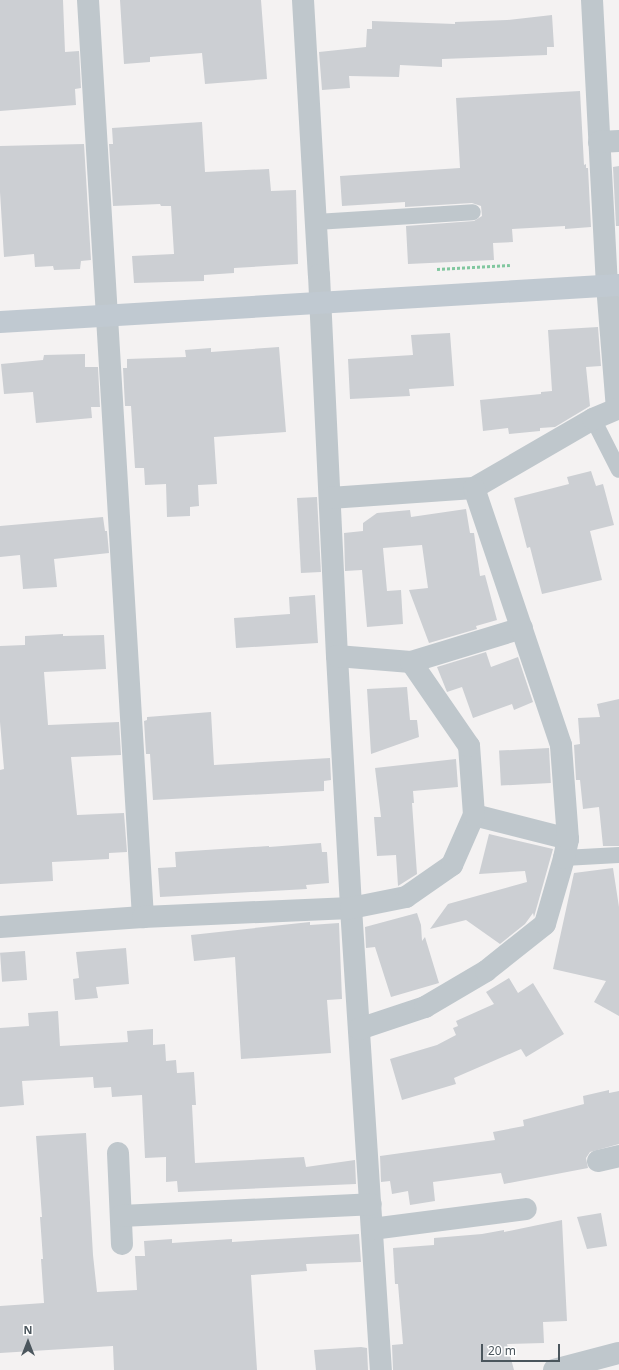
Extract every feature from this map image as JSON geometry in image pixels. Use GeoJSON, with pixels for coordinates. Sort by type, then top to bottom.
{"type":"FeatureCollection","features":[{"type":"Feature","properties":{"kind":"street"},"geometry":{"type":"LineString","coordinates":[[88,0],[143,917]]}},
{"type":"Feature","properties":{"kind":"street"},"geometry":{"type":"LineString","coordinates":[[303,0],[316,222],[351,908],[381,1370]]}},
{"type":"Feature","properties":{"kind":"street"},"geometry":{"type":"LineString","coordinates":[[330,498],[474,488],[592,419],[618,408],[609,142],[592,0]]}},
{"type":"Feature","properties":{"kind":"street"},"geometry":{"type":"LineString","coordinates":[[0,322],[613,285]]}},
{"type":"Feature","properties":{"kind":"street"},"geometry":{"type":"LineString","coordinates":[[359,1029],[425,1007],[486,971],[545,924],[566,848],[561,745],[474,488]]}},
{"type":"Feature","properties":{"kind":"street"},"geometry":{"type":"LineString","coordinates":[[337,656],[411,662],[522,628]]}},
{"type":"Feature","properties":{"kind":"street"},"geometry":{"type":"LineString","coordinates":[[0,927],[143,917],[351,908],[406,896],[452,865],[474,815],[469,746],[411,662]]}},
{"type":"Feature","properties":{"kind":"street"},"geometry":{"type":"LineString","coordinates":[[474,815],[566,848]]}},
{"type":"Feature","properties":{"kind":"street"},"geometry":{"type":"LineString","coordinates":[[118,1153],[122,1244]]}},
{"type":"Feature","properties":{"kind":"street"},"geometry":{"type":"LineString","coordinates":[[598,1161],[619,1156]]}},
{"type":"Feature","properties":{"kind":"street"},"geometry":{"type":"LineString","coordinates":[[121,1216],[371,1204]]}},
{"type":"Feature","properties":{"kind":"street"},"geometry":{"type":"LineString","coordinates":[[372,1229],[526,1209]]}},
{"type":"Feature","properties":{"kind":"street"},"geometry":{"type":"LineString","coordinates":[[566,1368],[619,1353]]}},
{"type":"Feature","properties":{"kind":"lane"},"geometry":{"type":"LineString","coordinates":[[316,222],[472,212]]}},
{"type":"Feature","properties":{"kind":"lane"},"geometry":{"type":"LineString","coordinates":[[592,419],[619,470]]}},
{"type":"Feature","properties":{"kind":"lane"},"geometry":{"type":"LineString","coordinates":[[566,848],[619,855]]}},
{"type":"Feature","properties":{"kind":"building"},"geometry":{"type":"Polygon","coordinates":[[[0,0],[63,0],[65,52],[79,51],[81,88],[75,89],[76,105],[0,111],[0,0]]]}},
{"type":"Feature","properties":{"kind":"building"},"geometry":{"type":"Polygon","coordinates":[[[120,0],[261,0],[267,79],[205,84],[202,53],[150,57],[150,62],[124,64],[120,0]]]}},
{"type":"Feature","properties":{"kind":"building"},"geometry":{"type":"Polygon","coordinates":[[[552,15],[554,47],[547,47],[547,55],[442,59],[442,67],[400,65],[399,77],[349,76],[350,88],[322,90],[319,52],[366,47],[367,29],[372,29],[372,21],[455,24],[455,22],[507,20],[552,15]]]}},
{"type":"Feature","properties":{"kind":"building"},"geometry":{"type":"Polygon","coordinates":[[[580,91],[584,165],[586,164],[586,168],[588,168],[591,227],[565,229],[565,226],[512,229],[513,242],[493,243],[494,260],[408,264],[406,226],[474,221],[482,216],[481,206],[472,203],[405,207],[405,202],[342,206],[340,176],[460,168],[456,98],[580,91]]]}},
{"type":"Feature","properties":{"kind":"building"},"geometry":{"type":"Polygon","coordinates":[[[202,122],[205,172],[269,169],[271,191],[296,190],[298,264],[234,268],[234,273],[204,275],[204,281],[134,283],[132,256],[174,254],[171,206],[161,206],[160,204],[113,206],[109,144],[113,144],[112,128],[202,122]]]}},
{"type":"Feature","properties":{"kind":"building"},"geometry":{"type":"Polygon","coordinates":[[[84,144],[91,260],[81,261],[80,269],[54,270],[53,266],[35,267],[34,254],[4,257],[0,192],[0,146],[84,144]]]}},
{"type":"Feature","properties":{"kind":"building"},"geometry":{"type":"Polygon","coordinates":[[[619,166],[619,226],[616,226],[613,167],[619,166]]]}},
{"type":"Feature","properties":{"kind":"building"},"geometry":{"type":"Polygon","coordinates":[[[598,327],[601,366],[586,367],[590,406],[555,427],[540,428],[540,431],[509,434],[508,428],[483,431],[480,400],[541,394],[541,392],[552,391],[548,330],[598,327]]]}},
{"type":"Feature","properties":{"kind":"building"},"geometry":{"type":"Polygon","coordinates":[[[450,333],[454,386],[409,389],[410,396],[350,399],[348,359],[413,355],[411,335],[450,333]]]}},
{"type":"Feature","properties":{"kind":"building"},"geometry":{"type":"Polygon","coordinates":[[[279,347],[286,432],[214,437],[217,484],[198,485],[199,506],[190,507],[190,516],[167,517],[166,484],[145,485],[144,468],[135,468],[131,406],[125,406],[123,368],[127,368],[127,359],[186,357],[185,350],[211,348],[211,352],[279,347]]]}},
{"type":"Feature","properties":{"kind":"building"},"geometry":{"type":"Polygon","coordinates":[[[85,354],[85,367],[98,367],[100,407],[91,407],[92,418],[36,423],[33,392],[4,394],[1,364],[43,360],[44,355],[85,354]]]}},
{"type":"Feature","properties":{"kind":"building"},"geometry":{"type":"Polygon","coordinates":[[[591,471],[596,486],[603,484],[614,525],[590,531],[602,580],[542,594],[530,547],[527,548],[514,498],[569,484],[567,477],[591,471]]]}},
{"type":"Feature","properties":{"kind":"building"},"geometry":{"type":"Polygon","coordinates":[[[317,497],[321,572],[301,573],[297,498],[317,497]]]}},
{"type":"Feature","properties":{"kind":"building"},"geometry":{"type":"Polygon","coordinates":[[[466,509],[470,533],[474,533],[480,576],[485,575],[497,620],[476,626],[477,629],[429,643],[409,590],[428,588],[422,545],[383,548],[387,591],[401,590],[403,624],[367,627],[362,570],[345,571],[344,533],[363,531],[363,523],[377,513],[410,510],[411,517],[466,509]]]}},
{"type":"Feature","properties":{"kind":"building"},"geometry":{"type":"Polygon","coordinates":[[[103,517],[105,531],[107,531],[109,553],[54,559],[57,587],[23,589],[20,555],[0,557],[0,526],[103,517]]]}},
{"type":"Feature","properties":{"kind":"building"},"geometry":{"type":"Polygon","coordinates":[[[315,595],[318,643],[236,648],[234,618],[290,614],[289,597],[315,595]]]}},
{"type":"Feature","properties":{"kind":"building"},"geometry":{"type":"Polygon","coordinates":[[[63,634],[63,636],[104,635],[106,669],[44,672],[48,725],[119,722],[121,755],[71,757],[77,815],[124,813],[127,852],[109,853],[109,859],[52,862],[53,881],[0,884],[0,770],[4,769],[0,722],[0,646],[25,645],[25,636],[63,634]]]}},
{"type":"Feature","properties":{"kind":"building"},"geometry":{"type":"Polygon","coordinates":[[[486,652],[491,667],[518,657],[533,702],[514,710],[512,704],[473,718],[462,687],[447,692],[437,667],[486,652]]]}},
{"type":"Feature","properties":{"kind":"building"},"geometry":{"type":"Polygon","coordinates":[[[407,687],[410,720],[417,720],[419,737],[371,754],[367,689],[407,687]]]}},
{"type":"Feature","properties":{"kind":"building"},"geometry":{"type":"Polygon","coordinates":[[[619,699],[619,846],[603,846],[599,807],[583,809],[580,780],[576,780],[574,745],[580,744],[578,718],[600,717],[597,704],[619,699]]]}},
{"type":"Feature","properties":{"kind":"building"},"geometry":{"type":"Polygon","coordinates":[[[211,712],[214,765],[330,758],[331,780],[324,781],[324,791],[153,800],[150,754],[146,754],[144,721],[147,720],[147,717],[211,712]]]}},
{"type":"Feature","properties":{"kind":"building"},"geometry":{"type":"Polygon","coordinates":[[[549,748],[551,783],[501,786],[499,751],[549,748]]]}},
{"type":"Feature","properties":{"kind":"building"},"geometry":{"type":"Polygon","coordinates":[[[456,759],[458,787],[413,791],[414,803],[412,803],[417,874],[398,886],[396,855],[377,856],[374,817],[381,817],[375,768],[456,759]]]}},
{"type":"Feature","properties":{"kind":"building"},"geometry":{"type":"Polygon","coordinates":[[[489,834],[553,849],[534,917],[533,913],[525,924],[500,944],[466,920],[430,929],[448,904],[527,882],[525,871],[479,874],[489,834]]]}},
{"type":"Feature","properties":{"kind":"building"},"geometry":{"type":"Polygon","coordinates":[[[321,843],[322,852],[327,852],[329,883],[306,885],[307,889],[160,897],[158,868],[176,867],[175,852],[321,843]]]}},
{"type":"Feature","properties":{"kind":"building"},"geometry":{"type":"Polygon","coordinates":[[[613,868],[619,907],[619,1016],[594,1002],[606,981],[553,969],[574,873],[613,868]]]}},
{"type":"Feature","properties":{"kind":"building"},"geometry":{"type":"Polygon","coordinates":[[[417,913],[421,925],[422,941],[425,937],[439,983],[391,997],[375,947],[366,948],[365,927],[417,913]]]}},
{"type":"Feature","properties":{"kind":"building"},"geometry":{"type":"Polygon","coordinates":[[[310,922],[310,925],[339,923],[342,999],[327,1000],[331,1053],[241,1059],[235,957],[194,961],[191,935],[310,922]]]}},
{"type":"Feature","properties":{"kind":"building"},"geometry":{"type":"Polygon","coordinates":[[[126,948],[129,984],[96,987],[98,998],[75,1000],[73,979],[79,978],[76,952],[126,948]]]}},
{"type":"Feature","properties":{"kind":"building"},"geometry":{"type":"Polygon","coordinates":[[[25,951],[27,980],[2,982],[0,953],[25,951]]]}},
{"type":"Feature","properties":{"kind":"building"},"geometry":{"type":"Polygon","coordinates":[[[509,978],[518,993],[533,983],[564,1034],[526,1057],[521,1049],[454,1078],[456,1084],[402,1100],[390,1059],[437,1045],[456,1035],[453,1028],[458,1026],[456,1021],[494,1004],[486,992],[509,978]]]}},
{"type":"Feature","properties":{"kind":"building"},"geometry":{"type":"Polygon","coordinates":[[[58,1011],[60,1046],[128,1042],[127,1031],[153,1029],[153,1045],[165,1044],[166,1061],[176,1060],[177,1073],[194,1072],[196,1105],[192,1105],[195,1163],[304,1157],[306,1167],[355,1160],[356,1184],[178,1192],[177,1181],[166,1182],[166,1157],[145,1158],[142,1095],[112,1097],[111,1087],[94,1088],[93,1077],[22,1081],[24,1105],[0,1107],[0,1028],[29,1026],[28,1013],[58,1011]]]}},
{"type":"Feature","properties":{"kind":"building"},"geometry":{"type":"Polygon","coordinates":[[[609,1090],[609,1093],[619,1091],[619,1144],[590,1152],[586,1158],[588,1168],[504,1184],[501,1173],[433,1182],[435,1201],[410,1205],[408,1191],[392,1194],[390,1181],[381,1182],[380,1156],[495,1140],[493,1132],[524,1126],[523,1120],[584,1104],[583,1096],[609,1090]]]}},
{"type":"Feature","properties":{"kind":"building"},"geometry":{"type":"Polygon","coordinates":[[[86,1133],[93,1255],[97,1292],[137,1290],[135,1256],[145,1256],[144,1241],[172,1239],[172,1243],[232,1239],[232,1242],[359,1234],[361,1262],[306,1264],[307,1271],[251,1275],[257,1370],[114,1370],[113,1346],[0,1353],[0,1306],[44,1303],[40,1217],[42,1217],[36,1136],[86,1133]]]}},
{"type":"Feature","properties":{"kind":"building"},"geometry":{"type":"Polygon","coordinates":[[[601,1213],[607,1246],[587,1249],[577,1217],[601,1213]]]}},
{"type":"Feature","properties":{"kind":"building"},"geometry":{"type":"Polygon","coordinates":[[[562,1220],[567,1321],[543,1322],[544,1343],[507,1344],[514,1370],[393,1370],[392,1345],[403,1344],[398,1284],[395,1284],[393,1248],[434,1245],[434,1238],[482,1234],[504,1230],[504,1232],[562,1220]]]}},
{"type":"Feature","properties":{"kind":"building"},"geometry":{"type":"Polygon","coordinates":[[[361,1347],[367,1348],[368,1370],[316,1370],[314,1350],[361,1347]]]}}]}
